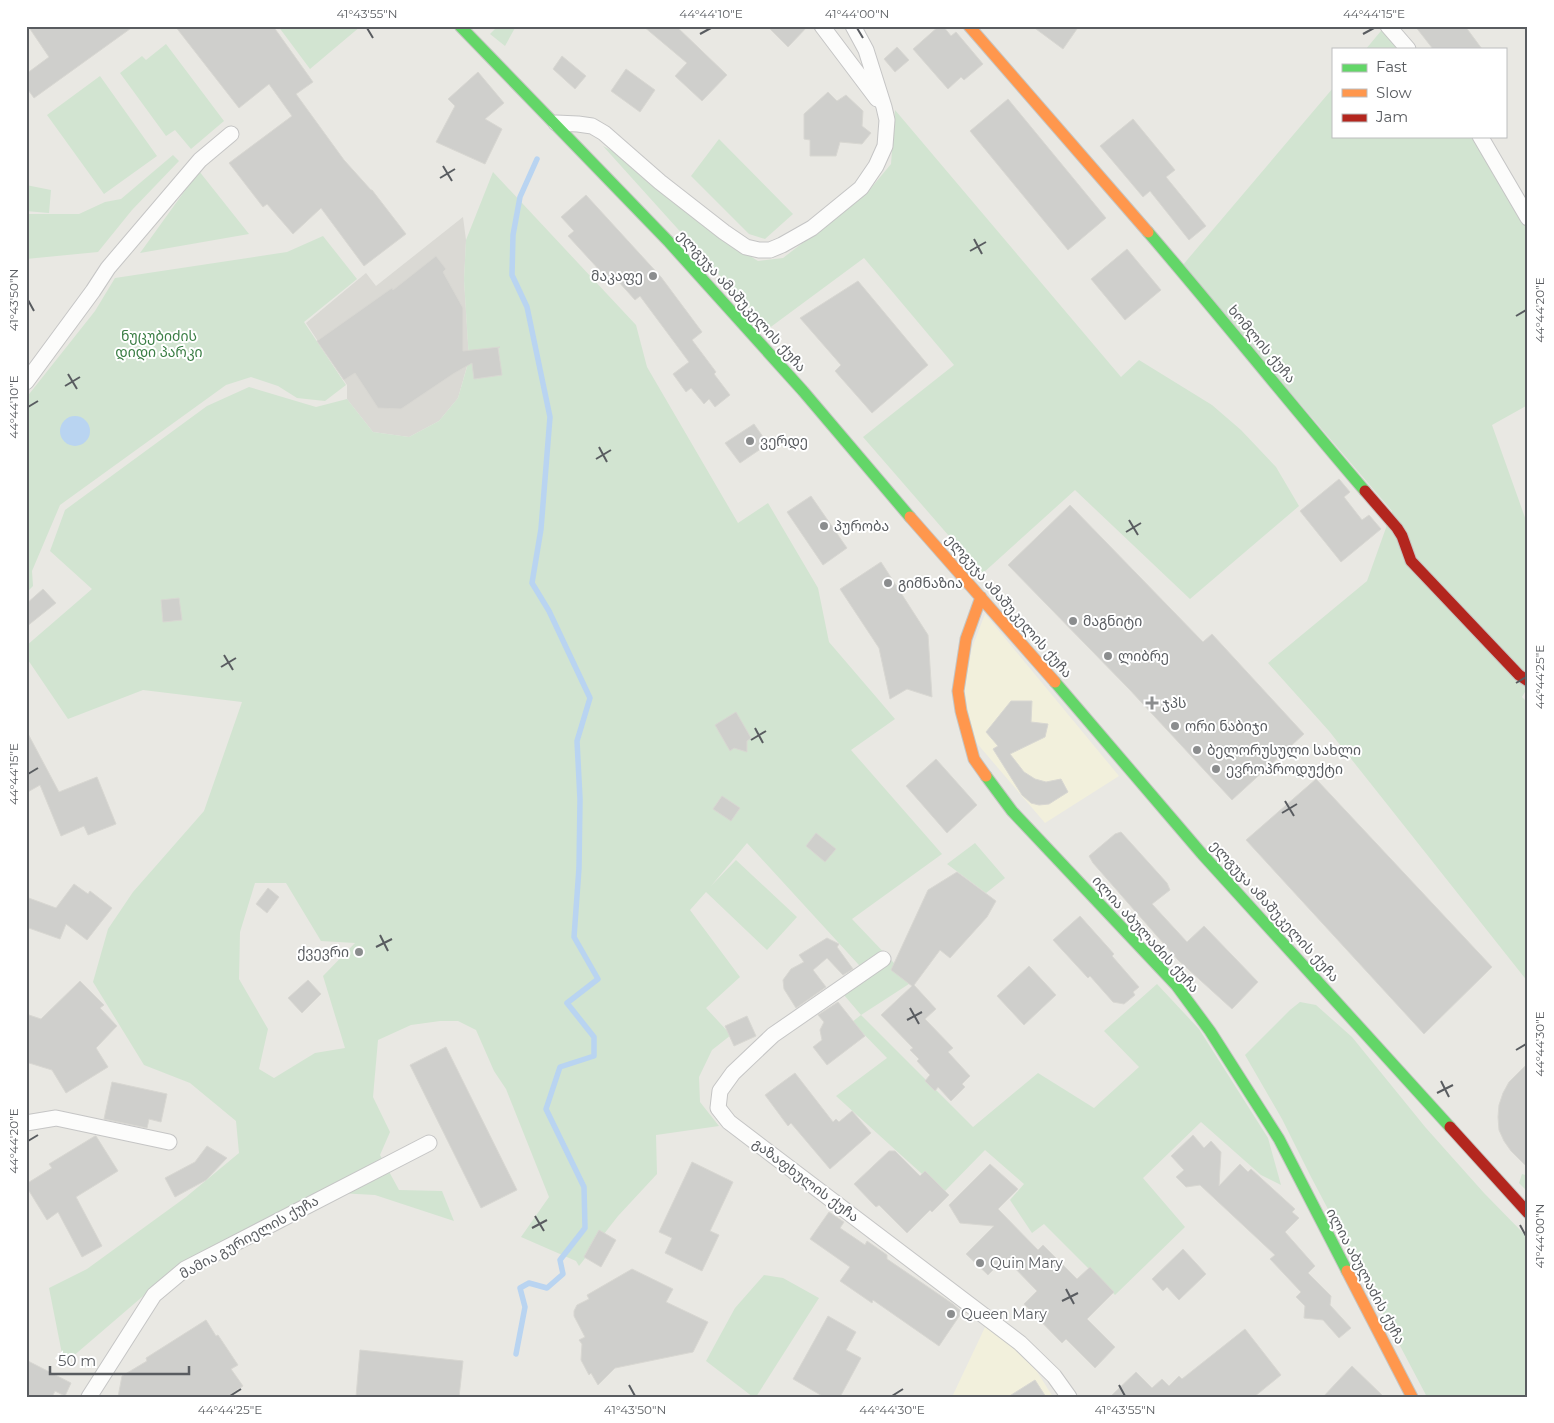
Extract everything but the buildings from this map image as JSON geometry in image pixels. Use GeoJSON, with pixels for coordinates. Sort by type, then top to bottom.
{"type":"FeatureCollection","features":[{"type":"Feature","properties":{"kind":"street","name":"ელგუჯა ამაშუკელის ქუჩა"},"geometry":{"type":"LineString","coordinates":[[460,26],[669,242],[802,390],[1202,854],[1528,1213]]}},
{"type":"Feature","properties":{"kind":"street"},"geometry":{"type":"LineString","coordinates":[[822,26],[884,107]]}},
{"type":"Feature","properties":{"kind":"street"},"geometry":{"type":"LineString","coordinates":[[556,124],[592,126],[604,133],[660,182],[724,232],[746,247],[770,250],[812,228],[861,188],[876,166],[885,146],[887,120],[884,107],[866,50],[853,26]]}},
{"type":"Feature","properties":{"kind":"street","name":"ხომლის ქუჩა"},"geometry":{"type":"LineString","coordinates":[[969,26],[1049,121],[1216,311],[1321,440],[1397,528],[1411,560],[1520,675],[1528,681]]}},
{"type":"Feature","properties":{"kind":"street"},"geometry":{"type":"LineString","coordinates":[[1388,26],[1407,48]]}},
{"type":"Feature","properties":{"kind":"street"},"geometry":{"type":"LineString","coordinates":[[26,382],[108,268],[200,160],[231,134]]}},
{"type":"Feature","properties":{"kind":"street"},"geometry":{"type":"LineString","coordinates":[[1481,138],[1528,218]]}},
{"type":"Feature","properties":{"kind":"street","name":"ილია აბულაძის ქუჩა"},"geometry":{"type":"LineString","coordinates":[[982,597],[966,639],[958,691],[961,711],[974,759],[1012,811],[1176,985],[1210,1031],[1279,1139],[1412,1397]]}},
{"type":"Feature","properties":{"kind":"street","name":"გაზაფხულის ქუჩა"},"geometry":{"type":"LineString","coordinates":[[883,959],[773,1035],[733,1073],[720,1091],[718,1108],[729,1122],[1020,1342],[1054,1376],[1069,1397]]}},
{"type":"Feature","properties":{"kind":"street"},"geometry":{"type":"LineString","coordinates":[[26,1123],[56,1118],[169,1142]]}},
{"type":"Feature","properties":{"kind":"street","name":"მამია გურიელის ქუჩა"},"geometry":{"type":"LineString","coordinates":[[89,1397],[154,1295],[185,1269],[429,1143]]}},
{"type":"Feature","properties":{"kind":"shaded area"},"geometry":{"type":"Polygon","coordinates":[[[463,217],[466,240],[464,280],[469,359],[458,398],[439,421],[409,437],[373,432],[347,399],[347,385],[306,323],[366,273],[376,286],[463,217]]]}},
{"type":"Feature","properties":{"kind":"shaded area"},"geometry":{"type":"Polygon","coordinates":[[[985,614],[1119,776],[1045,823],[975,741],[963,696],[972,648],[985,614]]]}},
{"type":"Feature","properties":{"kind":"shaded area"},"geometry":{"type":"Polygon","coordinates":[[[987,1323],[1036,1370],[1053,1397],[952,1397],[987,1323]]]}},
{"type":"Feature","properties":{"kind":"green space"},"geometry":{"type":"Polygon","coordinates":[[[278,26],[361,26],[310,69],[278,26]]]}},
{"type":"Feature","properties":{"kind":"green space"},"geometry":{"type":"Polygon","coordinates":[[[498,26],[516,26],[505,46],[490,34],[498,26]]]}},
{"type":"Feature","properties":{"kind":"green space"},"geometry":{"type":"Polygon","coordinates":[[[1385,26],[1407,48],[1367,48],[1385,26]]]}},
{"type":"Feature","properties":{"kind":"green space"},"geometry":{"type":"Polygon","coordinates":[[[166,44],[224,121],[191,149],[175,130],[166,136],[120,73],[142,56],[146,60],[166,44]]]}},
{"type":"Feature","properties":{"kind":"green space"},"geometry":{"type":"Polygon","coordinates":[[[100,76],[157,156],[104,194],[47,115],[100,76]]]}},
{"type":"Feature","properties":{"kind":"green space"},"geometry":{"type":"Polygon","coordinates":[[[1332,89],[1332,138],[1481,138],[1528,218],[1528,405],[1492,425],[1528,526],[1528,687],[1522,697],[1528,703],[1528,982],[1329,731],[1268,663],[1367,581],[1392,511],[1182,266],[1332,89]]]}},
{"type":"Feature","properties":{"kind":"green space"},"geometry":{"type":"Polygon","coordinates":[[[895,110],[1121,377],[1139,360],[1212,405],[1241,430],[1276,467],[1299,506],[1190,599],[1075,490],[982,574],[863,437],[954,365],[864,258],[768,329],[603,146],[614,152],[721,238],[758,261],[783,258],[866,194],[891,164],[895,110]]]}},
{"type":"Feature","properties":{"kind":"green space"},"geometry":{"type":"Polygon","coordinates":[[[719,139],[793,214],[765,239],[749,234],[691,176],[719,139]]]}},
{"type":"Feature","properties":{"kind":"green space"},"geometry":{"type":"Polygon","coordinates":[[[173,155],[179,161],[132,210],[98,252],[26,259],[26,214],[79,214],[105,202],[121,199],[173,155]]]}},
{"type":"Feature","properties":{"kind":"green space"},"geometry":{"type":"Polygon","coordinates":[[[199,171],[249,234],[140,253],[199,171]]]}},
{"type":"Feature","properties":{"kind":"green space"},"geometry":{"type":"Polygon","coordinates":[[[493,172],[636,325],[647,367],[738,523],[768,503],[818,588],[829,642],[895,719],[851,750],[942,854],[852,919],[912,982],[861,1015],[844,995],[869,976],[747,843],[711,886],[736,860],[797,917],[767,950],[706,892],[690,910],[740,977],[706,1008],[731,1035],[712,1050],[699,1077],[700,1102],[719,1126],[656,1135],[657,1174],[618,1216],[579,1266],[576,1261],[521,1237],[549,1197],[506,1089],[494,1071],[476,1030],[458,1021],[440,1021],[411,1025],[378,1040],[373,1097],[390,1132],[380,1155],[399,1190],[442,1191],[454,1221],[375,1195],[321,1192],[190,1258],[64,1364],[49,1288],[87,1269],[186,1197],[239,1153],[236,1121],[190,1083],[144,1065],[93,982],[108,929],[133,892],[204,811],[242,702],[143,690],[68,719],[26,657],[26,646],[92,589],[50,551],[65,510],[207,406],[249,387],[316,407],[347,399],[373,432],[409,437],[439,421],[458,398],[469,360],[464,280],[466,240],[493,172]],[[255,883],[240,932],[239,979],[268,1029],[259,1069],[274,1078],[315,1053],[345,1048],[323,976],[355,943],[321,941],[286,883],[255,883]]]}},
{"type":"Feature","properties":{"kind":"green space"},"geometry":{"type":"Polygon","coordinates":[[[26,185],[51,190],[49,213],[26,211],[26,185]]]}},
{"type":"Feature","properties":{"kind":"green space","name":"ნუცუბიძის დიდი პარკი"},"geometry":{"type":"Polygon","coordinates":[[[323,236],[357,279],[304,322],[346,385],[325,401],[297,398],[278,386],[251,377],[226,385],[60,505],[32,571],[33,586],[26,593],[26,398],[95,311],[115,278],[287,252],[323,236]]]}},
{"type":"Feature","properties":{"kind":"green space"},"geometry":{"type":"Polygon","coordinates":[[[975,843],[1005,878],[986,893],[947,864],[975,843]]]}},
{"type":"Feature","properties":{"kind":"green space"},"geometry":{"type":"Polygon","coordinates":[[[1157,984],[1199,1029],[1268,1138],[1281,1185],[1261,1175],[1201,1122],[1143,1178],[1185,1227],[1115,1295],[1044,1224],[1032,1233],[1010,1200],[1024,1184],[985,1150],[943,1193],[836,1096],[887,1058],[852,1022],[861,1015],[973,1127],[1038,1073],[1094,1108],[1139,1067],[1104,1031],[1157,984]]]}},
{"type":"Feature","properties":{"kind":"green space"},"geometry":{"type":"Polygon","coordinates":[[[1300,1002],[1316,1005],[1352,1037],[1426,1128],[1484,1193],[1528,1238],[1528,1397],[1427,1397],[1282,1119],[1245,1055],[1300,1002]]]}},
{"type":"Feature","properties":{"kind":"green space"},"geometry":{"type":"Polygon","coordinates":[[[1522,1174],[1528,1176],[1528,1192],[1519,1183],[1522,1174]]]}},
{"type":"Feature","properties":{"kind":"green space"},"geometry":{"type":"Polygon","coordinates":[[[764,1275],[783,1278],[819,1298],[756,1397],[753,1397],[706,1361],[735,1308],[764,1275]]]}},
{"type":"Feature","properties":{"kind":"water"},"geometry":{"type":"Polygon","coordinates":[[[75,416],[81,417],[89,425],[89,437],[81,445],[75,446],[69,445],[61,437],[60,431],[61,425],[69,417],[75,416]]]}},
{"type":"Feature","properties":{"kind":"waterway"},"geometry":{"type":"LineString","coordinates":[[516,1354],[525,1307],[520,1288],[529,1283],[547,1288],[563,1274],[560,1260],[585,1228],[584,1187],[546,1109],[560,1067],[594,1056],[594,1037],[567,1003],[598,979],[574,937],[579,868],[580,799],[577,741],[590,698],[549,611],[532,583],[541,529],[550,417],[527,307],[512,275],[513,235],[520,197],[537,159]]}},
{"type":"Feature","properties":{"kind":"traffic: fast"},"geometry":{"type":"LineString","coordinates":[[460,26],[669,242],[803,391],[910,517]]}},
{"type":"Feature","properties":{"kind":"traffic: fast"},"geometry":{"type":"LineString","coordinates":[[1148,232],[1365,491]]}},
{"type":"Feature","properties":{"kind":"traffic: fast"},"geometry":{"type":"LineString","coordinates":[[1055,682],[1202,854],[1450,1127]]}},
{"type":"Feature","properties":{"kind":"traffic: fast"},"geometry":{"type":"LineString","coordinates":[[986,776],[1012,811],[1176,985],[1210,1031],[1279,1139],[1347,1271]]}},
{"type":"Feature","properties":{"kind":"traffic: slow"},"geometry":{"type":"LineString","coordinates":[[969,26],[1148,232]]}},
{"type":"Feature","properties":{"kind":"traffic: slow"},"geometry":{"type":"LineString","coordinates":[[910,517],[1055,682]]}},
{"type":"Feature","properties":{"kind":"traffic: slow"},"geometry":{"type":"LineString","coordinates":[[981,597],[966,639],[958,691],[961,711],[974,759],[986,776]]}},
{"type":"Feature","properties":{"kind":"traffic: slow"},"geometry":{"type":"LineString","coordinates":[[1347,1271],[1412,1397]]}},
{"type":"Feature","properties":{"kind":"traffic: jam"},"geometry":{"type":"LineString","coordinates":[[1365,491],[1397,528],[1411,561],[1519,675],[1528,681]]}},
{"type":"Feature","properties":{"kind":"traffic: jam"},"geometry":{"type":"LineString","coordinates":[[1450,1127],[1528,1213]]}},
{"type":"Feature","properties":{"kind":"place","name":"მაკაფე"},"geometry":{"type":"Point","coordinates":[653,276]}},
{"type":"Feature","properties":{"kind":"place","name":"ვერდე"},"geometry":{"type":"Point","coordinates":[750,441]}},
{"type":"Feature","properties":{"kind":"place","name":"პურობა"},"geometry":{"type":"Point","coordinates":[824,526]}},
{"type":"Feature","properties":{"kind":"place","name":"გიმნაზია"},"geometry":{"type":"Point","coordinates":[888,583]}},
{"type":"Feature","properties":{"kind":"place","name":"მაგნიტი"},"geometry":{"type":"Point","coordinates":[1073,621]}},
{"type":"Feature","properties":{"kind":"place","name":"ლიბრე"},"geometry":{"type":"Point","coordinates":[1108,656]}},
{"type":"Feature","properties":{"kind":"place","name":"ჯპს"},"geometry":{"type":"Point","coordinates":[1152,703]}},
{"type":"Feature","properties":{"kind":"place","name":"ორი ნაბიჯი"},"geometry":{"type":"Point","coordinates":[1175,726]}},
{"type":"Feature","properties":{"kind":"place","name":"ბელორუსული სახლი"},"geometry":{"type":"Point","coordinates":[1197,750]}},
{"type":"Feature","properties":{"kind":"place","name":"ევროპროდუქტი"},"geometry":{"type":"Point","coordinates":[1216,769]}},
{"type":"Feature","properties":{"kind":"place","name":"ქვევრი"},"geometry":{"type":"Point","coordinates":[359,952]}},
{"type":"Feature","properties":{"kind":"place","name":"Quin Mary"},"geometry":{"type":"Point","coordinates":[980,1263]}},
{"type":"Feature","properties":{"kind":"place","name":"Queen Mary"},"geometry":{"type":"Point","coordinates":[951,1314]}}]}
